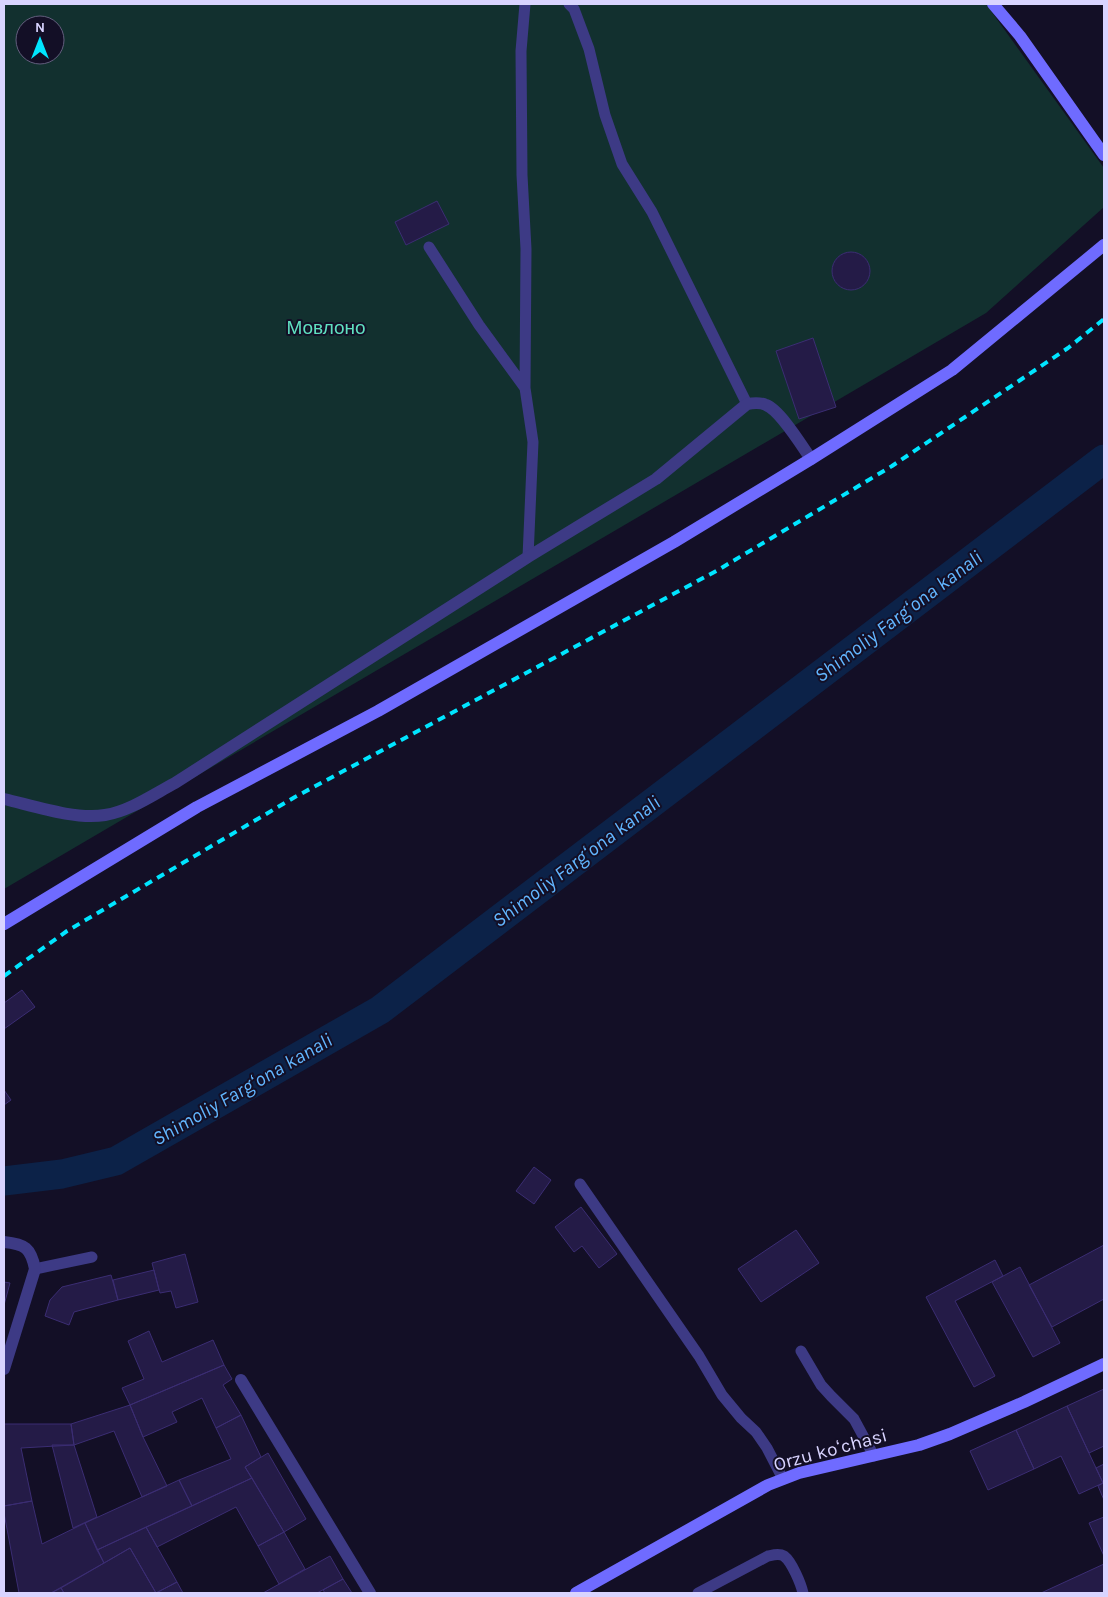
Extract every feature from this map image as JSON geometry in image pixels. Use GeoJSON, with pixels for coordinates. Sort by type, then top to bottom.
{"type":"FeatureCollection","features":[{"type":"Feature","properties":{"kind":"street"},"geometry":{"type":"LineString","coordinates":[[993,4],[1020,36],[1104,155]]}},
{"type":"Feature","properties":{"kind":"street"},"geometry":{"type":"LineString","coordinates":[[4,924],[197,806],[386,706],[674,542],[811,459],[952,370],[1104,245]]}},
{"type":"Feature","properties":{"kind":"street"},"geometry":{"type":"LineString","coordinates":[[4,799],[83,816],[107,815],[128,808],[175,783],[528,557],[656,479],[747,404],[767,405],[777,411],[811,459]]}},
{"type":"Feature","properties":{"kind":"street"},"geometry":{"type":"LineString","coordinates":[[4,1242],[22,1246],[32,1255],[35,1269],[4,1369]]}},
{"type":"Feature","properties":{"kind":"street","name":"Orzu koʻchasi"},"geometry":{"type":"LineString","coordinates":[[576,1593],[768,1485],[799,1473],[919,1445],[950,1434],[1104,1364]]}},
{"type":"Feature","properties":{"kind":"street"},"geometry":{"type":"LineString","coordinates":[[241,1380],[370,1593]]}},
{"type":"Feature","properties":{"kind":"lane"},"geometry":{"type":"LineString","coordinates":[[524,4],[521,51],[522,175],[526,249],[524,388],[533,442],[528,557]]}},
{"type":"Feature","properties":{"kind":"lane"},"geometry":{"type":"LineString","coordinates":[[569,4],[574,9],[589,49],[605,114],[622,164],[652,212],[747,404]]}},
{"type":"Feature","properties":{"kind":"lane"},"geometry":{"type":"LineString","coordinates":[[429,247],[478,325],[524,388]]}},
{"type":"Feature","properties":{"kind":"lane"},"geometry":{"type":"LineString","coordinates":[[580,1184],[699,1356],[722,1395],[741,1418],[756,1432],[783,1479]]}},
{"type":"Feature","properties":{"kind":"lane"},"geometry":{"type":"LineString","coordinates":[[35,1269],[92,1257]]}},
{"type":"Feature","properties":{"kind":"lane"},"geometry":{"type":"LineString","coordinates":[[801,1351],[821,1385],[854,1418],[874,1456]]}},
{"type":"Feature","properties":{"kind":"lane"},"geometry":{"type":"LineString","coordinates":[[698,1593],[768,1556],[777,1554],[784,1556],[789,1563],[800,1583],[803,1593]]}},
{"type":"Feature","properties":{"kind":"green space","name":"Мовлоно"},"geometry":{"type":"Polygon","coordinates":[[[4,4],[986,4],[1104,168],[1104,207],[986,313],[4,889],[4,4]]]}},
{"type":"Feature","properties":{"kind":"building"},"geometry":{"type":"Polygon","coordinates":[[[437,201],[449,224],[406,245],[395,222],[437,201]]]}},
{"type":"Feature","properties":{"kind":"building"},"geometry":{"type":"Polygon","coordinates":[[[851,252],[858,253],[864,258],[869,264],[869,278],[864,284],[858,289],[851,290],[844,289],[838,284],[833,278],[832,271],[833,264],[838,258],[844,253],[851,252]]]}},
{"type":"Feature","properties":{"kind":"building"},"geometry":{"type":"Polygon","coordinates":[[[813,338],[836,407],[799,419],[776,351],[813,338]]]}},
{"type":"Feature","properties":{"kind":"building"},"geometry":{"type":"Polygon","coordinates":[[[22,990],[35,1007],[4,1029],[4,1003],[22,990]]]}},
{"type":"Feature","properties":{"kind":"building"},"geometry":{"type":"Polygon","coordinates":[[[4,1090],[11,1100],[4,1105],[4,1090]]]}},
{"type":"Feature","properties":{"kind":"building"},"geometry":{"type":"Polygon","coordinates":[[[534,1167],[551,1180],[534,1204],[516,1191],[534,1167]]]}},
{"type":"Feature","properties":{"kind":"building"},"geometry":{"type":"Polygon","coordinates":[[[581,1207],[617,1254],[599,1268],[582,1246],[574,1252],[555,1227],[581,1207]]]}},
{"type":"Feature","properties":{"kind":"building"},"geometry":{"type":"Polygon","coordinates":[[[796,1230],[819,1263],[761,1302],[738,1269],[796,1230]]]}},
{"type":"Feature","properties":{"kind":"building"},"geometry":{"type":"Polygon","coordinates":[[[1104,1245],[1104,1299],[1052,1327],[1029,1285],[1104,1245]]]}},
{"type":"Feature","properties":{"kind":"building"},"geometry":{"type":"Polygon","coordinates":[[[185,1254],[198,1302],[176,1308],[171,1291],[160,1293],[152,1263],[185,1254]]]}},
{"type":"Feature","properties":{"kind":"building"},"geometry":{"type":"Polygon","coordinates":[[[995,1260],[1003,1276],[955,1301],[995,1376],[974,1387],[926,1297],[995,1260]]]}},
{"type":"Feature","properties":{"kind":"building"},"geometry":{"type":"Polygon","coordinates":[[[1020,1267],[1060,1343],[1033,1357],[992,1282],[1020,1267]]]}},
{"type":"Feature","properties":{"kind":"building"},"geometry":{"type":"Polygon","coordinates":[[[154,1270],[159,1290],[118,1300],[113,1280],[154,1270]]]}},
{"type":"Feature","properties":{"kind":"building"},"geometry":{"type":"Polygon","coordinates":[[[111,1275],[118,1300],[74,1312],[69,1325],[45,1316],[50,1300],[62,1287],[111,1275]]]}},
{"type":"Feature","properties":{"kind":"building"},"geometry":{"type":"Polygon","coordinates":[[[4,1282],[10,1283],[4,1305],[4,1282]]]}},
{"type":"Feature","properties":{"kind":"building"},"geometry":{"type":"Polygon","coordinates":[[[149,1331],[162,1362],[213,1340],[224,1365],[130,1405],[122,1388],[144,1379],[128,1341],[149,1331]]]}},
{"type":"Feature","properties":{"kind":"building"},"geometry":{"type":"Polygon","coordinates":[[[224,1365],[232,1379],[223,1385],[241,1415],[216,1428],[202,1398],[172,1412],[177,1422],[143,1437],[130,1405],[224,1365]]]}},
{"type":"Feature","properties":{"kind":"building"},"geometry":{"type":"Polygon","coordinates":[[[1104,1389],[1104,1446],[1089,1453],[1067,1406],[1104,1389]]]}},
{"type":"Feature","properties":{"kind":"building"},"geometry":{"type":"Polygon","coordinates":[[[130,1405],[167,1486],[142,1497],[114,1431],[74,1445],[71,1424],[130,1405]]]}},
{"type":"Feature","properties":{"kind":"building"},"geometry":{"type":"Polygon","coordinates":[[[1067,1406],[1103,1483],[1079,1494],[1061,1456],[1034,1469],[1016,1430],[1067,1406]]]}},
{"type":"Feature","properties":{"kind":"building"},"geometry":{"type":"Polygon","coordinates":[[[241,1415],[261,1457],[245,1467],[252,1478],[192,1506],[179,1480],[231,1459],[216,1428],[241,1415]]]}},
{"type":"Feature","properties":{"kind":"building"},"geometry":{"type":"Polygon","coordinates":[[[4,1424],[71,1424],[74,1445],[21,1448],[32,1501],[4,1506],[4,1424]]]}},
{"type":"Feature","properties":{"kind":"building"},"geometry":{"type":"Polygon","coordinates":[[[1016,1430],[1034,1469],[988,1490],[970,1451],[1016,1430]]]}},
{"type":"Feature","properties":{"kind":"building"},"geometry":{"type":"Polygon","coordinates":[[[52,1445],[74,1445],[97,1517],[73,1528],[52,1445]]]}},
{"type":"Feature","properties":{"kind":"building"},"geometry":{"type":"Polygon","coordinates":[[[268,1453],[306,1519],[284,1532],[245,1467],[268,1453]]]}},
{"type":"Feature","properties":{"kind":"building"},"geometry":{"type":"Polygon","coordinates":[[[1104,1464],[1104,1500],[1098,1486],[1103,1483],[1096,1468],[1104,1464]]]}},
{"type":"Feature","properties":{"kind":"building"},"geometry":{"type":"Polygon","coordinates":[[[252,1478],[284,1532],[258,1546],[236,1507],[157,1547],[146,1527],[252,1478]]]}},
{"type":"Feature","properties":{"kind":"building"},"geometry":{"type":"Polygon","coordinates":[[[179,1480],[192,1506],[97,1550],[85,1523],[179,1480]]]}},
{"type":"Feature","properties":{"kind":"building"},"geometry":{"type":"Polygon","coordinates":[[[32,1501],[42,1544],[85,1523],[104,1563],[51,1593],[19,1593],[4,1506],[32,1501]]]}},
{"type":"Feature","properties":{"kind":"building"},"geometry":{"type":"Polygon","coordinates":[[[1104,1517],[1104,1556],[1089,1523],[1104,1517]]]}},
{"type":"Feature","properties":{"kind":"building"},"geometry":{"type":"Polygon","coordinates":[[[146,1527],[177,1582],[156,1593],[130,1548],[104,1563],[97,1550],[146,1527]]]}},
{"type":"Feature","properties":{"kind":"building"},"geometry":{"type":"Polygon","coordinates":[[[284,1532],[305,1569],[279,1584],[258,1546],[284,1532]]]}},
{"type":"Feature","properties":{"kind":"building"},"geometry":{"type":"Polygon","coordinates":[[[130,1548],[156,1593],[64,1593],[61,1588],[130,1548]]]}},
{"type":"Feature","properties":{"kind":"building"},"geometry":{"type":"Polygon","coordinates":[[[330,1556],[343,1579],[317,1593],[263,1593],[330,1556]]]}},
{"type":"Feature","properties":{"kind":"building"},"geometry":{"type":"Polygon","coordinates":[[[1104,1564],[1104,1593],[1041,1593],[1104,1564]]]}},
{"type":"Feature","properties":{"kind":"building"},"geometry":{"type":"Polygon","coordinates":[[[343,1579],[352,1593],[325,1593],[323,1590],[343,1579]]]}},
{"type":"Feature","properties":{"kind":"building"},"geometry":{"type":"Polygon","coordinates":[[[177,1582],[183,1593],[156,1593],[177,1582]]]}},
{"type":"Feature","properties":{"kind":"building"},"geometry":{"type":"Polygon","coordinates":[[[61,1588],[64,1593],[51,1593],[61,1588]]]}},
{"type":"Feature","properties":{"kind":"waterway","name":"Shimoliy Fargʻona kanali"},"geometry":{"type":"LineString","coordinates":[[4,1181],[62,1174],[116,1161],[380,1010],[1104,459]]}},
{"type":"Feature","properties":{"kind":"railway"},"geometry":{"type":"LineString","coordinates":[[4,976],[67,931],[295,797],[718,570],[892,466],[1068,348],[1104,319]]}}]}
